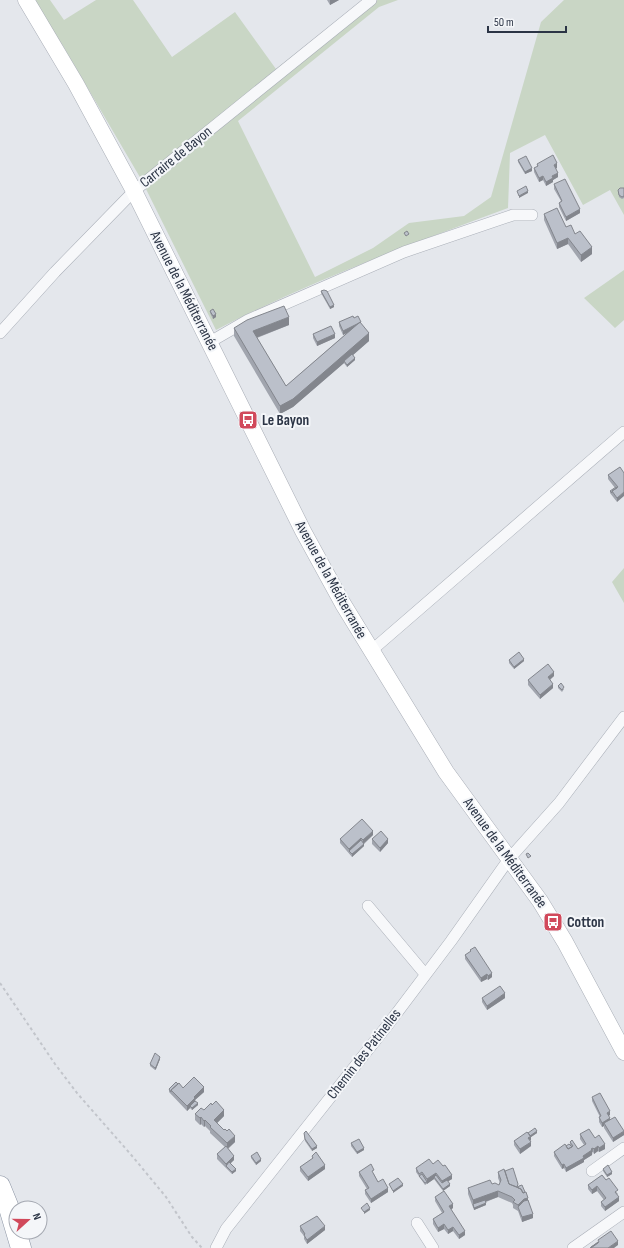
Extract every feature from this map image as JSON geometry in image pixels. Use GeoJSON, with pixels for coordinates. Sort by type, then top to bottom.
{"type":"FeatureCollection","features":[{"type":"Feature","properties":{"kind":"highway"},"geometry":{"type":"LineString","coordinates":[[0,1186],[9,1208],[21,1248]]}},
{"type":"Feature","properties":{"kind":"main road","name":"Avenue de la Méditerranée"},"geometry":{"type":"LineString","coordinates":[[19,0],[76,84]]}},
{"type":"Feature","properties":{"kind":"main road","name":"Avenue de la Méditerranée"},"geometry":{"type":"LineString","coordinates":[[26,0],[76,84],[134,191],[303,530],[343,604],[446,772],[540,901],[565,942],[624,1052]]}},
{"type":"Feature","properties":{"kind":"street","name":"Carraire de Bayon"},"geometry":{"type":"LineString","coordinates":[[0,333],[55,272],[134,191],[371,0]]}},
{"type":"Feature","properties":{"kind":"street"},"geometry":{"type":"LineString","coordinates":[[210,342],[248,320],[404,252],[513,216],[532,216]]}},
{"type":"Feature","properties":{"kind":"street"},"geometry":{"type":"LineString","coordinates":[[371,651],[624,432]]}},
{"type":"Feature","properties":{"kind":"street","name":"Chemin des Patinelles"},"geometry":{"type":"LineString","coordinates":[[216,1248],[226,1229],[385,1028],[510,859],[560,803],[624,717]]}},
{"type":"Feature","properties":{"kind":"street"},"geometry":{"type":"LineString","coordinates":[[368,906],[425,974]]}},
{"type":"Feature","properties":{"kind":"street"},"geometry":{"type":"LineString","coordinates":[[592,1171],[624,1148]]}},
{"type":"Feature","properties":{"kind":"street"},"geometry":{"type":"LineString","coordinates":[[573,1248],[624,1212]]}},
{"type":"Feature","properties":{"kind":"street"},"geometry":{"type":"LineString","coordinates":[[417,1223],[433,1248]]}},
{"type":"Feature","properties":{"kind":"path"},"geometry":{"type":"LineString","coordinates":[[0,983],[55,1064],[77,1093],[138,1162],[166,1197],[192,1237],[202,1248]]}},
{"type":"Feature","properties":{"kind":"green space"},"geometry":{"type":"Polygon","coordinates":[[[33,0],[50,0],[64,20],[96,0],[133,0],[172,57],[235,12],[276,69],[363,0],[398,0],[379,7],[238,121],[315,277],[373,248],[409,223],[464,216],[491,197],[541,22],[564,0],[624,0],[624,215],[610,190],[583,205],[545,135],[510,153],[508,208],[360,264],[287,295],[216,330],[141,179],[63,46],[33,0]]]}},
{"type":"Feature","properties":{"kind":"green space"},"geometry":{"type":"Polygon","coordinates":[[[624,270],[624,320],[615,328],[584,298],[624,270]]]}},
{"type":"Feature","properties":{"kind":"green space"},"geometry":{"type":"Polygon","coordinates":[[[624,568],[624,603],[612,582],[624,568]]]}},
{"type":"Feature","properties":{"kind":"building"},"geometry":{"type":"Polygon","coordinates":[[[553,155],[557,163],[554,165],[558,173],[546,182],[543,176],[539,178],[534,168],[538,166],[537,164],[553,155]]]}},
{"type":"Feature","properties":{"kind":"building"},"geometry":{"type":"Polygon","coordinates":[[[526,156],[532,168],[525,172],[518,160],[526,156]]]}},
{"type":"Feature","properties":{"kind":"building"},"geometry":{"type":"Polygon","coordinates":[[[565,179],[580,209],[566,217],[559,203],[562,201],[554,184],[565,179]]]}},
{"type":"Feature","properties":{"kind":"building"},"geometry":{"type":"Polygon","coordinates":[[[526,186],[528,191],[519,196],[517,191],[526,186]]]}},
{"type":"Feature","properties":{"kind":"building"},"geometry":{"type":"Polygon","coordinates":[[[620,188],[624,188],[624,196],[622,197],[619,195],[618,190],[620,188]]]}},
{"type":"Feature","properties":{"kind":"building"},"geometry":{"type":"Polygon","coordinates":[[[557,208],[566,227],[571,225],[575,234],[580,231],[592,247],[581,255],[568,238],[557,243],[544,214],[557,208]]]}},
{"type":"Feature","properties":{"kind":"building"},"geometry":{"type":"Polygon","coordinates":[[[407,231],[409,234],[406,236],[404,233],[407,231]]]}},
{"type":"Feature","properties":{"kind":"building"},"geometry":{"type":"Polygon","coordinates":[[[321,291],[327,291],[334,305],[330,307],[321,291]]]}},
{"type":"Feature","properties":{"kind":"building"},"geometry":{"type":"Polygon","coordinates":[[[284,306],[289,317],[253,331],[286,386],[360,322],[369,333],[293,399],[280,406],[234,328],[247,320],[284,306]]]}},
{"type":"Feature","properties":{"kind":"building"},"geometry":{"type":"Polygon","coordinates":[[[213,309],[216,314],[213,316],[210,311],[213,309]]]}},
{"type":"Feature","properties":{"kind":"building"},"geometry":{"type":"Polygon","coordinates":[[[353,316],[354,318],[358,316],[361,322],[343,331],[339,322],[353,316]]]}},
{"type":"Feature","properties":{"kind":"building"},"geometry":{"type":"Polygon","coordinates":[[[331,326],[335,334],[317,342],[313,334],[331,326]]]}},
{"type":"Feature","properties":{"kind":"building"},"geometry":{"type":"Polygon","coordinates":[[[352,354],[355,358],[347,365],[344,361],[352,354]]]}},
{"type":"Feature","properties":{"kind":"building"},"geometry":{"type":"Polygon","coordinates":[[[620,467],[624,473],[624,492],[617,498],[612,491],[618,487],[608,475],[620,467]]]}},
{"type":"Feature","properties":{"kind":"building"},"geometry":{"type":"Polygon","coordinates":[[[519,652],[524,659],[514,667],[509,660],[519,652]]]}},
{"type":"Feature","properties":{"kind":"building"},"geometry":{"type":"Polygon","coordinates":[[[548,664],[554,672],[548,677],[553,684],[540,695],[528,680],[548,664]]]}},
{"type":"Feature","properties":{"kind":"building"},"geometry":{"type":"Polygon","coordinates":[[[561,683],[564,687],[562,690],[558,686],[561,683]]]}},
{"type":"Feature","properties":{"kind":"building"},"geometry":{"type":"Polygon","coordinates":[[[362,819],[373,831],[363,840],[361,838],[349,849],[340,839],[362,819]]]}},
{"type":"Feature","properties":{"kind":"building"},"geometry":{"type":"Polygon","coordinates":[[[381,831],[388,839],[380,848],[372,839],[381,831]]]}},
{"type":"Feature","properties":{"kind":"building"},"geometry":{"type":"Polygon","coordinates":[[[361,840],[364,844],[352,854],[349,851],[361,840]]]}},
{"type":"Feature","properties":{"kind":"building"},"geometry":{"type":"Polygon","coordinates":[[[528,853],[531,856],[528,858],[526,854],[528,853]]]}},
{"type":"Feature","properties":{"kind":"building"},"geometry":{"type":"Polygon","coordinates":[[[475,947],[492,973],[488,976],[487,974],[481,978],[465,955],[475,947]]]}},
{"type":"Feature","properties":{"kind":"building"},"geometry":{"type":"Polygon","coordinates":[[[500,986],[505,993],[487,1006],[482,998],[500,986]]]}},
{"type":"Feature","properties":{"kind":"building"},"geometry":{"type":"Polygon","coordinates":[[[155,1053],[160,1057],[155,1068],[150,1064],[155,1053]]]}},
{"type":"Feature","properties":{"kind":"building"},"geometry":{"type":"Polygon","coordinates":[[[194,1077],[204,1087],[187,1106],[171,1090],[179,1083],[183,1088],[194,1077]]]}},
{"type":"Feature","properties":{"kind":"building"},"geometry":{"type":"Polygon","coordinates":[[[176,1082],[178,1084],[171,1090],[171,1092],[169,1089],[176,1082]]]}},
{"type":"Feature","properties":{"kind":"building"},"geometry":{"type":"Polygon","coordinates":[[[600,1093],[610,1111],[607,1113],[610,1118],[602,1123],[599,1117],[601,1116],[592,1097],[600,1093]]]}},
{"type":"Feature","properties":{"kind":"building"},"geometry":{"type":"Polygon","coordinates":[[[195,1101],[198,1103],[192,1108],[190,1106],[195,1101]]]}},
{"type":"Feature","properties":{"kind":"building"},"geometry":{"type":"Polygon","coordinates":[[[216,1101],[224,1110],[214,1120],[224,1130],[225,1129],[227,1131],[229,1129],[235,1136],[227,1143],[210,1127],[211,1126],[205,1120],[204,1121],[201,1117],[200,1118],[195,1114],[201,1108],[204,1110],[211,1103],[212,1105],[216,1101]]]}},
{"type":"Feature","properties":{"kind":"building"},"geometry":{"type":"Polygon","coordinates":[[[615,1117],[624,1131],[613,1138],[604,1123],[615,1117]]]}},
{"type":"Feature","properties":{"kind":"building"},"geometry":{"type":"Polygon","coordinates":[[[535,1128],[537,1131],[530,1136],[528,1133],[535,1128]]]}},
{"type":"Feature","properties":{"kind":"building"},"geometry":{"type":"Polygon","coordinates":[[[589,1129],[595,1138],[599,1135],[605,1144],[599,1148],[598,1146],[591,1149],[592,1150],[583,1156],[584,1158],[566,1168],[564,1164],[562,1165],[554,1152],[565,1144],[568,1149],[573,1146],[570,1142],[572,1140],[578,1149],[586,1144],[580,1134],[589,1129]]]}},
{"type":"Feature","properties":{"kind":"building"},"geometry":{"type":"Polygon","coordinates":[[[306,1131],[317,1146],[312,1149],[305,1139],[304,1133],[306,1131]]]}},
{"type":"Feature","properties":{"kind":"building"},"geometry":{"type":"Polygon","coordinates":[[[527,1132],[531,1136],[528,1138],[531,1142],[520,1149],[514,1141],[527,1132]]]}},
{"type":"Feature","properties":{"kind":"building"},"geometry":{"type":"Polygon","coordinates":[[[359,1139],[364,1148],[357,1152],[351,1143],[359,1139]]]}},
{"type":"Feature","properties":{"kind":"building"},"geometry":{"type":"Polygon","coordinates":[[[569,1144],[572,1147],[568,1149],[566,1146],[569,1144]]]}},
{"type":"Feature","properties":{"kind":"building"},"geometry":{"type":"Polygon","coordinates":[[[226,1146],[234,1156],[226,1164],[217,1154],[226,1146]]]}},
{"type":"Feature","properties":{"kind":"building"},"geometry":{"type":"Polygon","coordinates":[[[257,1152],[261,1159],[256,1163],[251,1156],[257,1152]]]}},
{"type":"Feature","properties":{"kind":"building"},"geometry":{"type":"Polygon","coordinates":[[[316,1152],[325,1165],[308,1177],[300,1167],[313,1158],[312,1156],[316,1152]]]}},
{"type":"Feature","properties":{"kind":"building"},"geometry":{"type":"Polygon","coordinates":[[[429,1159],[433,1164],[438,1160],[443,1166],[445,1165],[452,1175],[442,1181],[436,1173],[427,1179],[422,1172],[419,1174],[416,1168],[429,1159]]]}},
{"type":"Feature","properties":{"kind":"building"},"geometry":{"type":"Polygon","coordinates":[[[229,1162],[236,1169],[232,1172],[226,1166],[229,1162]]]}},
{"type":"Feature","properties":{"kind":"building"},"geometry":{"type":"Polygon","coordinates":[[[371,1164],[374,1170],[372,1171],[378,1182],[383,1179],[388,1188],[371,1199],[365,1190],[369,1188],[359,1172],[371,1164]]]}},
{"type":"Feature","properties":{"kind":"building"},"geometry":{"type":"Polygon","coordinates":[[[608,1165],[612,1172],[607,1175],[603,1169],[608,1165]]]}},
{"type":"Feature","properties":{"kind":"building"},"geometry":{"type":"Polygon","coordinates":[[[513,1168],[518,1184],[517,1187],[509,1184],[505,1171],[513,1168]]]}},
{"type":"Feature","properties":{"kind":"building"},"geometry":{"type":"Polygon","coordinates":[[[504,1169],[509,1184],[521,1189],[523,1193],[526,1192],[528,1198],[524,1199],[518,1205],[513,1202],[515,1200],[512,1197],[498,1191],[473,1200],[468,1188],[490,1180],[492,1184],[495,1183],[499,1185],[501,1180],[498,1172],[504,1169]]]}},
{"type":"Feature","properties":{"kind":"building"},"geometry":{"type":"Polygon","coordinates":[[[422,1174],[427,1182],[425,1183],[419,1176],[422,1174]]]}},
{"type":"Feature","properties":{"kind":"building"},"geometry":{"type":"Polygon","coordinates":[[[436,1175],[442,1183],[447,1180],[450,1184],[443,1189],[434,1177],[436,1175]]]}},
{"type":"Feature","properties":{"kind":"building"},"geometry":{"type":"Polygon","coordinates":[[[602,1175],[606,1180],[609,1178],[618,1190],[615,1192],[619,1197],[605,1207],[601,1202],[606,1198],[597,1186],[592,1190],[588,1185],[602,1175]]]}},
{"type":"Feature","properties":{"kind":"building"},"geometry":{"type":"Polygon","coordinates":[[[398,1178],[403,1184],[393,1191],[389,1184],[398,1178]]]}},
{"type":"Feature","properties":{"kind":"building"},"geometry":{"type":"Polygon","coordinates":[[[522,1185],[525,1192],[523,1193],[521,1189],[518,1188],[522,1185]]]}},
{"type":"Feature","properties":{"kind":"building"},"geometry":{"type":"Polygon","coordinates":[[[444,1191],[453,1204],[449,1206],[465,1231],[459,1235],[453,1227],[448,1230],[444,1224],[438,1228],[433,1219],[444,1212],[435,1197],[444,1191]]]}},
{"type":"Feature","properties":{"kind":"building"},"geometry":{"type":"Polygon","coordinates":[[[485,1200],[486,1203],[474,1208],[473,1204],[485,1200]]]}},
{"type":"Feature","properties":{"kind":"building"},"geometry":{"type":"Polygon","coordinates":[[[528,1200],[533,1214],[522,1217],[518,1207],[524,1201],[528,1200]]]}},
{"type":"Feature","properties":{"kind":"building"},"geometry":{"type":"Polygon","coordinates":[[[367,1203],[370,1208],[364,1212],[361,1208],[367,1203]]]}},
{"type":"Feature","properties":{"kind":"building"},"geometry":{"type":"Polygon","coordinates":[[[317,1216],[325,1226],[307,1240],[300,1226],[317,1216]]]}},
{"type":"Feature","properties":{"kind":"building"},"geometry":{"type":"Polygon","coordinates":[[[611,1231],[618,1241],[608,1248],[591,1247],[599,1242],[598,1240],[611,1231]]]}},
{"type":"Feature","properties":{"kind":"place","name":"Le Bayon"},"geometry":{"type":"Point","coordinates":[248,420]}},
{"type":"Feature","properties":{"kind":"place","name":"Cotton"},"geometry":{"type":"Point","coordinates":[553,922]}}]}
